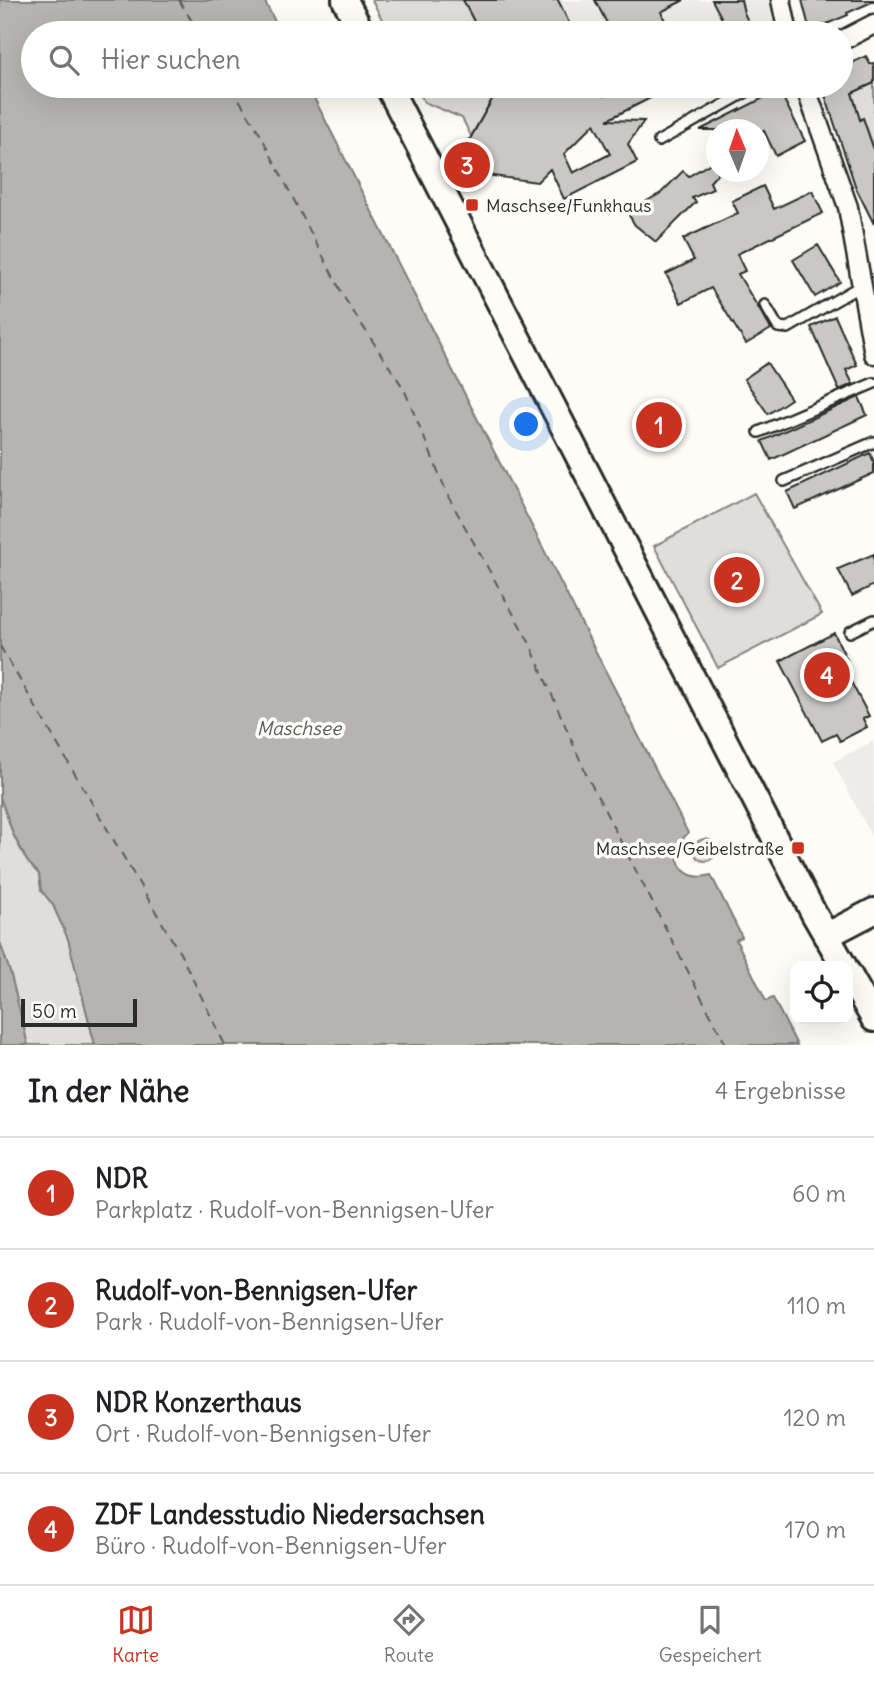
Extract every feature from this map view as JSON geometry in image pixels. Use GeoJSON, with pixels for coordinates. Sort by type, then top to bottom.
{"type":"FeatureCollection","features":[{"type":"Feature","properties":{"kind":"street"},"geometry":{"type":"LineString","coordinates":[[345,0],[356,21]]}},
{"type":"Feature","properties":{"kind":"street"},"geometry":{"type":"LineString","coordinates":[[781,0],[785,21]]}},
{"type":"Feature","properties":{"kind":"street"},"geometry":{"type":"LineString","coordinates":[[853,35],[874,24]]}},
{"type":"Feature","properties":{"kind":"street"},"geometry":{"type":"LineString","coordinates":[[394,98],[621,541],[841,961]]}},
{"type":"Feature","properties":{"kind":"street"},"geometry":{"type":"LineString","coordinates":[[808,98],[848,207],[874,354]]}},
{"type":"Feature","properties":{"kind":"street"},"geometry":{"type":"LineString","coordinates":[[826,936],[874,911]]}},
{"type":"Feature","properties":{"kind":"street"},"geometry":{"type":"LineString","coordinates":[[853,981],[874,1019]]}},
{"type":"Feature","properties":{"kind":"lane"},"geometry":{"type":"LineString","coordinates":[[659,141],[736,98]]}},
{"type":"Feature","properties":{"kind":"lane"},"geometry":{"type":"LineString","coordinates":[[765,305],[778,327],[788,327],[862,285]]}},
{"type":"Feature","properties":{"kind":"lane"},"geometry":{"type":"LineString","coordinates":[[760,432],[874,383]]}},
{"type":"Feature","properties":{"kind":"lane"},"geometry":{"type":"LineString","coordinates":[[784,481],[874,442]]}},
{"type":"Feature","properties":{"kind":"lane"},"geometry":{"type":"LineString","coordinates":[[850,632],[874,620]]}},
{"type":"Feature","properties":{"kind":"shaded area"},"geometry":{"type":"Polygon","coordinates":[[[372,0],[768,0],[773,21],[383,21],[372,0]]]}},
{"type":"Feature","properties":{"kind":"shaded area"},"geometry":{"type":"Polygon","coordinates":[[[372,0],[463,0],[474,21],[383,21],[372,0]]]}},
{"type":"Feature","properties":{"kind":"shaded area"},"geometry":{"type":"Polygon","coordinates":[[[874,83],[874,150],[863,118],[860,120],[853,93],[874,83]]]}},
{"type":"Feature","properties":{"kind":"shaded area"},"geometry":{"type":"Polygon","coordinates":[[[422,98],[493,98],[471,136],[462,118],[424,102],[422,98]]]}},
{"type":"Feature","properties":{"kind":"shaded area"},"geometry":{"type":"Polygon","coordinates":[[[754,493],[822,614],[718,668],[654,546],[754,493]]]}},
{"type":"Feature","properties":{"kind":"shaded area"},"geometry":{"type":"Polygon","coordinates":[[[874,741],[874,841],[833,762],[874,741]]]}},
{"type":"Feature","properties":{"kind":"shaded area"},"geometry":{"type":"Polygon","coordinates":[[[0,797],[14,836],[27,861],[39,874],[42,890],[53,905],[68,938],[95,1045],[0,1045],[0,797]]]}},
{"type":"Feature","properties":{"kind":"shaded area"},"geometry":{"type":"Polygon","coordinates":[[[705,839],[713,842],[716,850],[713,858],[705,861],[697,858],[694,850],[697,842],[705,839]]]}},
{"type":"Feature","properties":{"kind":"water","name":"Maschsee"},"geometry":{"type":"Polygon","coordinates":[[[0,0],[264,0],[275,21],[21,21],[21,98],[314,98],[688,833],[678,850],[680,865],[692,875],[711,875],[742,937],[736,940],[766,1001],[773,998],[797,1045],[95,1045],[68,939],[53,905],[41,890],[39,874],[27,861],[14,836],[0,797],[0,0]]]}},
{"type":"Feature","properties":{"kind":"water"},"geometry":{"type":"Polygon","coordinates":[[[0,942],[11,975],[28,1045],[0,1045],[0,942]]]}},
{"type":"Feature","properties":{"kind":"building"},"geometry":{"type":"Polygon","coordinates":[[[463,0],[558,0],[568,21],[474,21],[463,0]]]}},
{"type":"Feature","properties":{"kind":"building"},"geometry":{"type":"Polygon","coordinates":[[[595,0],[684,0],[661,12],[665,21],[606,21],[595,0]]]}},
{"type":"Feature","properties":{"kind":"building"},"geometry":{"type":"Polygon","coordinates":[[[712,0],[741,0],[748,21],[722,21],[712,0]]]}},
{"type":"Feature","properties":{"kind":"building"},"geometry":{"type":"Polygon","coordinates":[[[802,0],[874,0],[834,21],[807,21],[802,0]]]}},
{"type":"Feature","properties":{"kind":"building"},"geometry":{"type":"Polygon","coordinates":[[[866,56],[870,64],[874,63],[874,83],[853,93],[853,62],[866,56]]]}},
{"type":"Feature","properties":{"kind":"building"},"geometry":{"type":"Polygon","coordinates":[[[853,96],[860,120],[863,118],[874,150],[874,224],[856,188],[826,98],[853,96]]]}},
{"type":"Feature","properties":{"kind":"building"},"geometry":{"type":"Polygon","coordinates":[[[493,98],[650,98],[607,120],[644,121],[628,144],[637,162],[564,199],[550,169],[537,182],[486,175],[466,186],[449,149],[470,139],[493,98]],[[594,124],[564,154],[573,173],[610,154],[594,124]]]}},
{"type":"Feature","properties":{"kind":"building"},"geometry":{"type":"Polygon","coordinates":[[[763,98],[783,98],[805,141],[776,156],[769,141],[769,119],[722,119],[763,98]]]}},
{"type":"Feature","properties":{"kind":"building"},"geometry":{"type":"Polygon","coordinates":[[[706,166],[706,182],[710,182],[713,189],[692,198],[696,202],[656,242],[635,225],[627,212],[661,193],[683,171],[689,176],[706,166]]]}},
{"type":"Feature","properties":{"kind":"building"},"geometry":{"type":"Polygon","coordinates":[[[763,186],[774,209],[812,191],[823,213],[737,254],[745,271],[738,274],[771,329],[746,344],[711,288],[681,303],[666,274],[694,260],[683,239],[738,213],[732,201],[763,186]]]}},
{"type":"Feature","properties":{"kind":"building"},"geometry":{"type":"Polygon","coordinates":[[[818,245],[840,282],[815,297],[793,260],[818,245]]]}},
{"type":"Feature","properties":{"kind":"building"},"geometry":{"type":"Polygon","coordinates":[[[835,316],[857,365],[846,370],[853,384],[839,390],[811,327],[835,316]]]}},
{"type":"Feature","properties":{"kind":"building"},"geometry":{"type":"Polygon","coordinates":[[[767,363],[791,399],[768,414],[744,379],[767,363]]]}},
{"type":"Feature","properties":{"kind":"building"},"geometry":{"type":"Polygon","coordinates":[[[859,397],[867,415],[771,460],[762,441],[859,397]]]}},
{"type":"Feature","properties":{"kind":"building"},"geometry":{"type":"Polygon","coordinates":[[[870,453],[874,462],[874,473],[795,509],[787,492],[870,453]]]}},
{"type":"Feature","properties":{"kind":"building"},"geometry":{"type":"Polygon","coordinates":[[[874,554],[874,585],[852,596],[838,569],[874,554]]]}},
{"type":"Feature","properties":{"kind":"building"},"geometry":{"type":"Polygon","coordinates":[[[834,633],[847,660],[841,663],[869,716],[863,719],[867,727],[840,741],[836,734],[822,741],[780,661],[834,633]]]}},
{"type":"Feature","properties":{"kind":"ferry route"},"geometry":{"type":"LineString","coordinates":[[179,0],[192,21]]}},
{"type":"Feature","properties":{"kind":"ferry route"},"geometry":{"type":"LineString","coordinates":[[238,98],[260,134],[345,299],[404,389],[449,498],[529,642],[587,776],[726,1045]]}},
{"type":"Feature","properties":{"kind":"ferry route"},"geometry":{"type":"LineString","coordinates":[[0,646],[181,955],[225,1045]]}},
{"type":"Feature","properties":{"kind":"place","name":"NDR Konzerthaus"},"geometry":{"type":"Point","coordinates":[467,165]}},
{"type":"Feature","properties":{"kind":"place","name":"Maschsee/Funkhaus"},"geometry":{"type":"Point","coordinates":[472,205]}},
{"type":"Feature","properties":{"kind":"place","name":"NDR"},"geometry":{"type":"Point","coordinates":[659,425]}},
{"type":"Feature","properties":{"kind":"place","name":"Rudolf-von-Bennigsen-Ufer"},"geometry":{"type":"Point","coordinates":[737,580]}},
{"type":"Feature","properties":{"kind":"place","name":"ZDF Landesstudio Niedersachsen"},"geometry":{"type":"Point","coordinates":[827,675]}},
{"type":"Feature","properties":{"kind":"place","name":"Maschsee/Geibelstraße"},"geometry":{"type":"Point","coordinates":[798,848]}}]}
